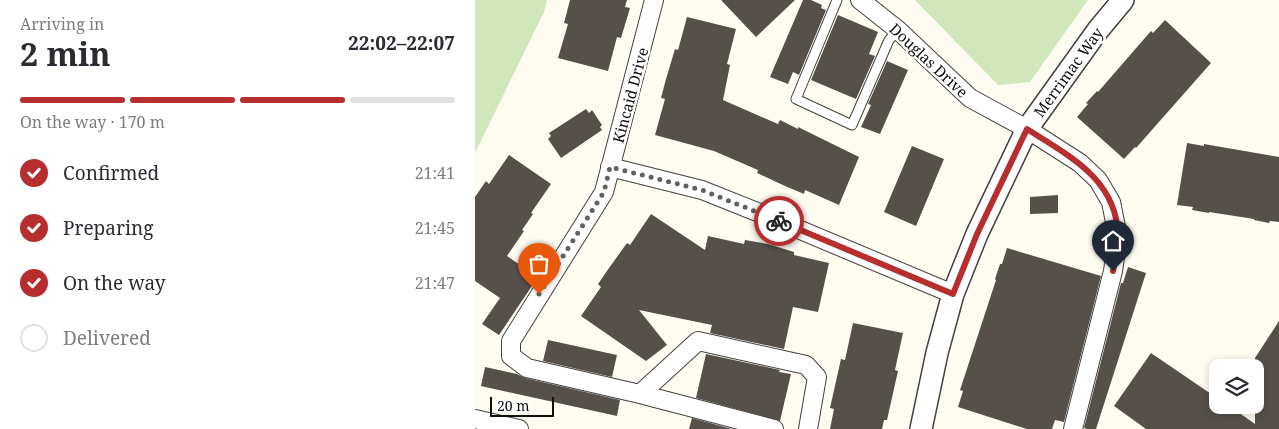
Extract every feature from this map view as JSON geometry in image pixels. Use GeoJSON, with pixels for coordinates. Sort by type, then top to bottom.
{"type":"FeatureCollection","features":[{"type":"Feature","properties":{"kind":"street","name":"Kincaid Drive"},"geometry":{"type":"LineString","coordinates":[[654,0],[604,192],[511,341],[511,356],[527,368],[640,394],[775,429]]}},
{"type":"Feature","properties":{"kind":"street","name":"Douglas Drive"},"geometry":{"type":"LineString","coordinates":[[859,0],[898,30],[971,98],[1027,129],[1080,163],[1098,180],[1111,202],[1118,237],[1113,271],[1073,429]]}},
{"type":"Feature","properties":{"kind":"street","name":"Merrimac Way"},"geometry":{"type":"LineString","coordinates":[[921,429],[937,353],[953,294],[977,234],[1027,129],[1098,30],[1123,0]]}},
{"type":"Feature","properties":{"kind":"street"},"geometry":{"type":"LineString","coordinates":[[610,167],[702,190],[953,294]]}},
{"type":"Feature","properties":{"kind":"street"},"geometry":{"type":"LineString","coordinates":[[640,394],[698,341],[806,364],[817,377],[808,429]]}},
{"type":"Feature","properties":{"kind":"street"},"geometry":{"type":"LineString","coordinates":[[475,420],[514,428]]}},
{"type":"Feature","properties":{"kind":"lane"},"geometry":{"type":"LineString","coordinates":[[837,0],[796,99],[852,125],[889,40],[898,30]]}},
{"type":"Feature","properties":{"kind":"green space"},"geometry":{"type":"Polygon","coordinates":[[[475,0],[547,0],[544,12],[475,153],[475,0]]]}},
{"type":"Feature","properties":{"kind":"green space"},"geometry":{"type":"Polygon","coordinates":[[[915,0],[1088,0],[1030,82],[998,85],[915,0]]]}},
{"type":"Feature","properties":{"kind":"building"},"geometry":{"type":"Polygon","coordinates":[[[570,0],[627,0],[625,7],[630,8],[621,38],[617,37],[608,71],[558,58],[568,24],[564,23],[570,0]]]}},
{"type":"Feature","properties":{"kind":"building"},"geometry":{"type":"Polygon","coordinates":[[[721,0],[795,0],[756,37],[721,0]]]}},
{"type":"Feature","properties":{"kind":"building"},"geometry":{"type":"Polygon","coordinates":[[[803,0],[811,0],[822,5],[821,8],[826,10],[799,75],[793,72],[788,84],[770,77],[803,0]]]}},
{"type":"Feature","properties":{"kind":"building"},"geometry":{"type":"Polygon","coordinates":[[[838,15],[878,32],[869,54],[875,56],[856,99],[811,80],[838,15]]]}},
{"type":"Feature","properties":{"kind":"building"},"geometry":{"type":"Polygon","coordinates":[[[687,17],[736,29],[727,64],[730,65],[723,100],[778,124],[780,120],[798,129],[798,127],[859,157],[839,205],[805,190],[804,194],[785,186],[757,173],[758,170],[714,151],[655,135],[665,99],[661,98],[666,79],[675,49],[678,50],[687,17]]]}},
{"type":"Feature","properties":{"kind":"building"},"geometry":{"type":"Polygon","coordinates":[[[1165,20],[1211,63],[1136,148],[1124,159],[1077,117],[1088,104],[1086,103],[1098,92],[1151,31],[1153,33],[1165,20]]]}},
{"type":"Feature","properties":{"kind":"building"},"geometry":{"type":"Polygon","coordinates":[[[887,61],[908,70],[880,134],[861,127],[871,105],[868,104],[887,61]]]}},
{"type":"Feature","properties":{"kind":"building"},"geometry":{"type":"Polygon","coordinates":[[[586,109],[589,113],[592,110],[602,125],[600,127],[602,130],[561,158],[548,139],[551,136],[549,133],[586,109]]]}},
{"type":"Feature","properties":{"kind":"building"},"geometry":{"type":"Polygon","coordinates":[[[1187,143],[1204,146],[1204,144],[1279,157],[1279,222],[1270,221],[1269,223],[1209,213],[1192,210],[1193,207],[1177,205],[1187,143]]]}},
{"type":"Feature","properties":{"kind":"building"},"geometry":{"type":"Polygon","coordinates":[[[912,146],[944,159],[916,226],[884,212],[912,146]]]}},
{"type":"Feature","properties":{"kind":"building"},"geometry":{"type":"Polygon","coordinates":[[[509,155],[551,184],[531,213],[533,214],[522,230],[524,231],[507,256],[538,277],[499,335],[482,324],[500,298],[475,281],[475,197],[486,181],[489,184],[509,155]]]}},
{"type":"Feature","properties":{"kind":"building"},"geometry":{"type":"Polygon","coordinates":[[[1058,195],[1058,213],[1030,214],[1030,197],[1058,195]]]}},
{"type":"Feature","properties":{"kind":"building"},"geometry":{"type":"Polygon","coordinates":[[[651,214],[705,250],[708,236],[744,244],[745,240],[768,244],[794,252],[794,255],[829,263],[818,312],[793,307],[784,349],[710,333],[712,325],[639,310],[667,345],[646,361],[581,316],[601,287],[598,284],[627,243],[630,245],[651,214]]]}},
{"type":"Feature","properties":{"kind":"building"},"geometry":{"type":"Polygon","coordinates":[[[1007,248],[1101,276],[1064,422],[1055,420],[1052,429],[1027,429],[958,407],[963,391],[960,390],[995,279],[1007,248]]]}},
{"type":"Feature","properties":{"kind":"building"},"geometry":{"type":"Polygon","coordinates":[[[1128,267],[1146,273],[1096,429],[1087,429],[1084,428],[1121,283],[1123,283],[1128,267]]]}},
{"type":"Feature","properties":{"kind":"building"},"geometry":{"type":"Polygon","coordinates":[[[1279,321],[1279,429],[1146,429],[1114,406],[1151,353],[1209,393],[1209,414],[1241,414],[1255,424],[1255,414],[1264,414],[1264,359],[1255,358],[1279,321]]]}},
{"type":"Feature","properties":{"kind":"building"},"geometry":{"type":"Polygon","coordinates":[[[853,323],[903,333],[895,370],[898,371],[887,420],[884,420],[882,429],[830,429],[834,409],[830,408],[841,359],[845,360],[853,323]]]}},
{"type":"Feature","properties":{"kind":"building"},"geometry":{"type":"Polygon","coordinates":[[[548,340],[617,355],[612,377],[543,361],[548,340]]]}},
{"type":"Feature","properties":{"kind":"building"},"geometry":{"type":"Polygon","coordinates":[[[706,354],[791,374],[780,421],[696,398],[706,354]]]}},
{"type":"Feature","properties":{"kind":"building"},"geometry":{"type":"Polygon","coordinates":[[[485,367],[620,400],[617,416],[481,386],[485,367]]]}},
{"type":"Feature","properties":{"kind":"building"},"geometry":{"type":"Polygon","coordinates":[[[692,418],[732,429],[689,429],[692,418]]]}},
{"type":"Feature","properties":{"kind":"way so far"},"geometry":{"type":"LineString","coordinates":[[539,294],[604,192],[610,167],[702,190],[779,221]]}},
{"type":"Feature","properties":{"kind":"route"},"geometry":{"type":"LineString","coordinates":[[779,221],[953,294],[977,234],[1027,129],[1080,163],[1098,180],[1105,191],[1111,202],[1118,237],[1113,271]]}}]}
